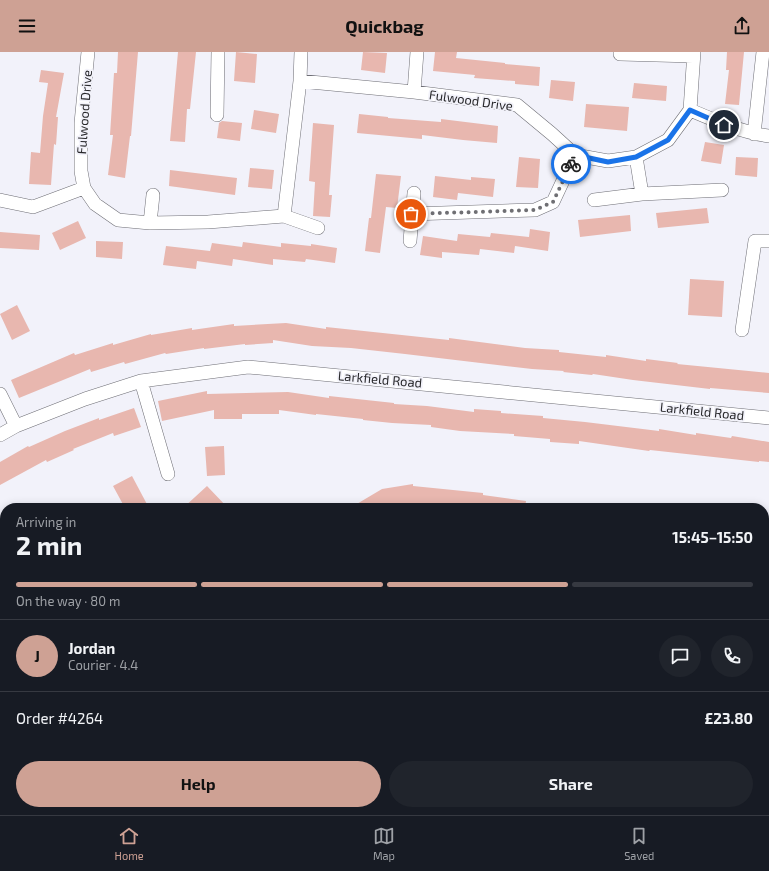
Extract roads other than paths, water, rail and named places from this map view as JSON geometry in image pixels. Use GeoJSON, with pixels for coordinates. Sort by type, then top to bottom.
{"type":"FeatureCollection","features":[{"type":"Feature","properties":{"kind":"street","name":"Fulwood Drive"},"geometry":{"type":"LineString","coordinates":[[88,52],[81,123],[81,171],[84,188],[96,204],[118,220],[150,223],[208,222],[284,216],[318,228]]}},
{"type":"Feature","properties":{"kind":"street"},"geometry":{"type":"LineString","coordinates":[[217,115],[218,52]]}},
{"type":"Feature","properties":{"kind":"street"},"geometry":{"type":"LineString","coordinates":[[284,216],[300,81],[300,52]]}},
{"type":"Feature","properties":{"kind":"street"},"geometry":{"type":"LineString","coordinates":[[414,92],[416,52]]}},
{"type":"Feature","properties":{"kind":"street"},"geometry":{"type":"LineString","coordinates":[[754,134],[763,52]]}},
{"type":"Feature","properties":{"kind":"street"},"geometry":{"type":"LineString","coordinates":[[411,214],[535,210],[553,202],[575,155],[608,162],[636,157],[668,140],[690,110],[694,54],[620,53]]}},
{"type":"Feature","properties":{"kind":"street","name":"Fulwood Drive"},"geometry":{"type":"LineString","coordinates":[[300,81],[414,92],[517,105],[575,155]]}},
{"type":"Feature","properties":{"kind":"street"},"geometry":{"type":"LineString","coordinates":[[690,110],[724,125],[754,134],[769,136]]}},
{"type":"Feature","properties":{"kind":"street"},"geometry":{"type":"LineString","coordinates":[[636,157],[642,194]]}},
{"type":"Feature","properties":{"kind":"street"},"geometry":{"type":"LineString","coordinates":[[0,200],[33,207],[84,188]]}},
{"type":"Feature","properties":{"kind":"street"},"geometry":{"type":"LineString","coordinates":[[594,200],[642,194],[722,190]]}},
{"type":"Feature","properties":{"kind":"street"},"geometry":{"type":"LineString","coordinates":[[410,241],[411,214],[414,193]]}},
{"type":"Feature","properties":{"kind":"street"},"geometry":{"type":"LineString","coordinates":[[150,223],[153,195]]}},
{"type":"Feature","properties":{"kind":"street"},"geometry":{"type":"LineString","coordinates":[[742,330],[755,241],[769,241]]}},
{"type":"Feature","properties":{"kind":"street","name":"Larkfield Road"},"geometry":{"type":"LineString","coordinates":[[0,435],[16,426],[85,399],[141,381],[248,367],[769,418]]}},
{"type":"Feature","properties":{"kind":"street"},"geometry":{"type":"LineString","coordinates":[[141,381],[168,474]]}},
{"type":"Feature","properties":{"kind":"street"},"geometry":{"type":"LineString","coordinates":[[0,394],[16,426]]}}]}
